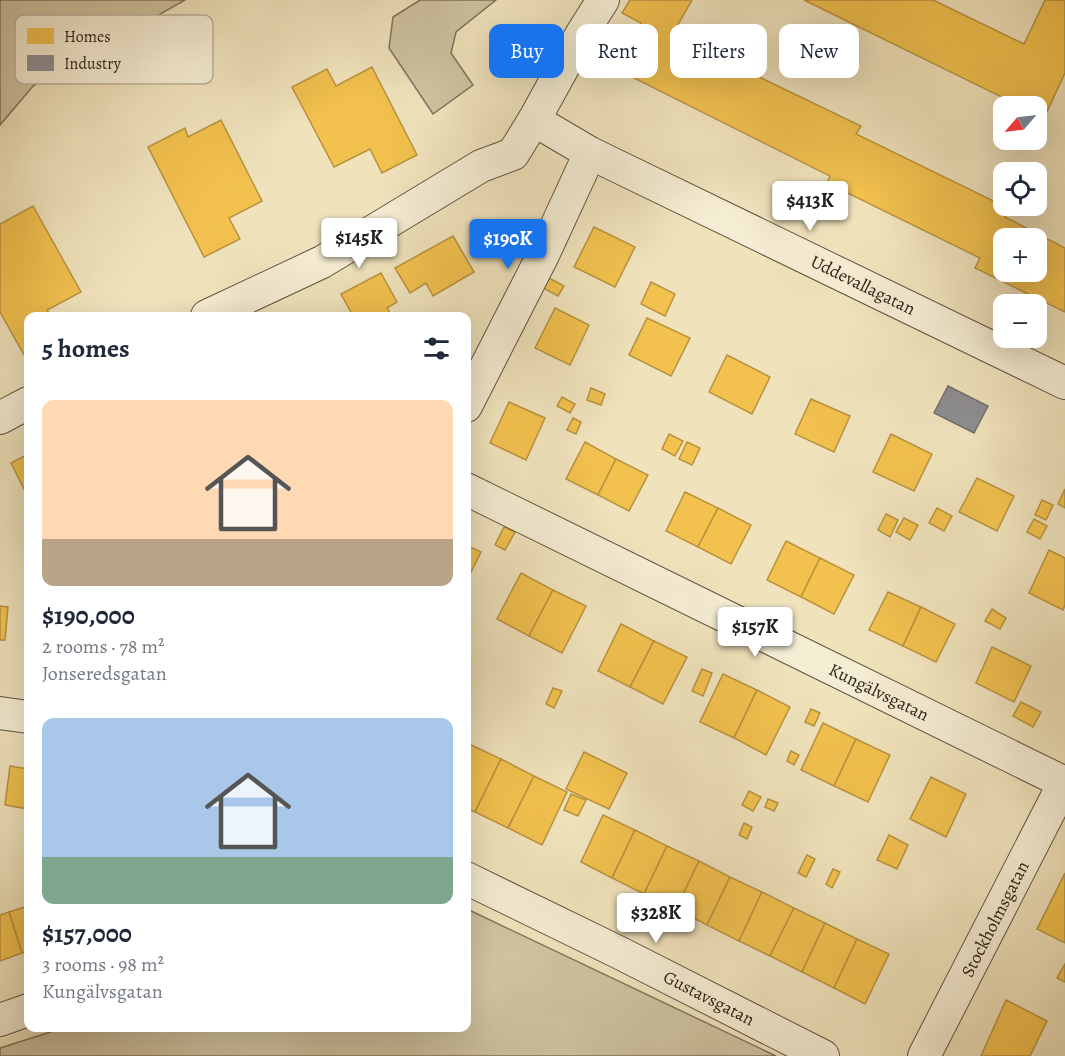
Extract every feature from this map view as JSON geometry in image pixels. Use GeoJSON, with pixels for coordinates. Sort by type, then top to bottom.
{"type":"FeatureCollection","features":[{"type":"Feature","properties":{"kind":"street"},"geometry":{"type":"LineString","coordinates":[[216,312],[322,262],[481,166],[513,154],[580,35],[603,0]]}},
{"type":"Feature","properties":{"kind":"street","name":"Uddevallagatan"},"geometry":{"type":"LineString","coordinates":[[534,120],[590,153],[1065,382]]}},
{"type":"Feature","properties":{"kind":"street"},"geometry":{"type":"LineString","coordinates":[[471,396],[543,255],[590,153]]}},
{"type":"Feature","properties":{"kind":"street"},"geometry":{"type":"LineString","coordinates":[[0,418],[24,406]]}},
{"type":"Feature","properties":{"kind":"street","name":"Kungälvsgatan"},"geometry":{"type":"LineString","coordinates":[[471,491],[1065,782]]}},
{"type":"Feature","properties":{"kind":"street"},"geometry":{"type":"LineString","coordinates":[[0,712],[24,716]]}},
{"type":"Feature","properties":{"kind":"street","name":"Stockholmsgatan"},"geometry":{"type":"LineString","coordinates":[[924,1056],[1065,782]]}},
{"type":"Feature","properties":{"kind":"street","name":"Gustavsgatan"},"geometry":{"type":"LineString","coordinates":[[471,880],[823,1056]]}},
{"type":"Feature","properties":{"kind":"street"},"geometry":{"type":"LineString","coordinates":[[0,1020],[24,1012]]}},
{"type":"Feature","properties":{"kind":"shaded area"},"geometry":{"type":"Polygon","coordinates":[[[0,0],[185,0],[158,15],[15,15],[15,84],[37,84],[0,125],[0,0]]]}},
{"type":"Feature","properties":{"kind":"shaded area"},"geometry":{"type":"Polygon","coordinates":[[[420,0],[496,0],[456,32],[451,53],[473,85],[433,114],[389,48],[393,17],[420,0]]]}},
{"type":"Feature","properties":{"kind":"shaded area"},"geometry":{"type":"Polygon","coordinates":[[[471,911],[776,1056],[0,1056],[0,1048],[50,1032],[471,1032],[471,911]]]}},
{"type":"Feature","properties":{"kind":"building: Homes"},"geometry":{"type":"Polygon","coordinates":[[[630,0],[692,0],[678,24],[670,24],[670,78],[761,78],[861,126],[856,134],[993,201],[993,216],[1006,216],[1026,228],[993,228],[993,277],[975,268],[980,258],[827,183],[830,176],[634,78],[658,78],[658,24],[641,23],[622,13],[630,0]]]}},
{"type":"Feature","properties":{"kind":"building: Homes"},"geometry":{"type":"Polygon","coordinates":[[[804,0],[933,0],[1024,44],[1045,0],[1065,0],[1065,73],[1047,112],[1047,96],[1000,96],[859,27],[859,24],[853,24],[804,0]]]}},
{"type":"Feature","properties":{"kind":"building: Homes"},"geometry":{"type":"Polygon","coordinates":[[[372,67],[417,155],[382,173],[370,149],[334,167],[292,87],[327,69],[336,86],[372,67]]]}},
{"type":"Feature","properties":{"kind":"building: Homes"},"geometry":{"type":"Polygon","coordinates":[[[221,120],[262,201],[229,218],[240,239],[204,257],[148,147],[185,128],[188,137],[221,120]]]}},
{"type":"Feature","properties":{"kind":"building: Homes"},"geometry":{"type":"Polygon","coordinates":[[[33,206],[81,292],[47,310],[48,312],[24,312],[24,355],[0,312],[0,224],[33,206]]]}},
{"type":"Feature","properties":{"kind":"building: Homes"},"geometry":{"type":"Polygon","coordinates":[[[594,227],[635,247],[615,287],[574,267],[594,227]]]}},
{"type":"Feature","properties":{"kind":"building: Homes"},"geometry":{"type":"Polygon","coordinates":[[[453,236],[474,272],[433,296],[426,283],[410,293],[395,268],[453,236]]]}},
{"type":"Feature","properties":{"kind":"building: Homes"},"geometry":{"type":"Polygon","coordinates":[[[1047,239],[1065,248],[1065,312],[1047,303],[1047,294],[1028,294],[1004,282],[1047,282],[1047,239]]]}},
{"type":"Feature","properties":{"kind":"building: Homes"},"geometry":{"type":"Polygon","coordinates":[[[381,273],[397,302],[387,308],[390,312],[351,312],[341,294],[381,273]]]}},
{"type":"Feature","properties":{"kind":"building: Homes"},"geometry":{"type":"Polygon","coordinates":[[[549,278],[564,286],[558,296],[543,288],[549,278]]]}},
{"type":"Feature","properties":{"kind":"building: Homes"},"geometry":{"type":"Polygon","coordinates":[[[651,282],[675,294],[665,316],[641,304],[651,282]]]}},
{"type":"Feature","properties":{"kind":"building: Homes"},"geometry":{"type":"Polygon","coordinates":[[[555,308],[589,325],[570,365],[535,348],[555,308]]]}},
{"type":"Feature","properties":{"kind":"building: Homes"},"geometry":{"type":"Polygon","coordinates":[[[647,318],[690,338],[671,376],[629,355],[647,318]]]}},
{"type":"Feature","properties":{"kind":"building: Homes"},"geometry":{"type":"Polygon","coordinates":[[[727,355],[770,377],[752,414],[709,392],[727,355]]]}},
{"type":"Feature","properties":{"kind":"building: Homes"},"geometry":{"type":"Polygon","coordinates":[[[591,388],[605,394],[601,405],[587,400],[591,388]]]}},
{"type":"Feature","properties":{"kind":"building: Homes"},"geometry":{"type":"Polygon","coordinates":[[[562,397],[575,404],[570,413],[557,406],[562,397]]]}},
{"type":"Feature","properties":{"kind":"building: Homes"},"geometry":{"type":"Polygon","coordinates":[[[811,399],[850,416],[834,452],[795,434],[811,399]]]}},
{"type":"Feature","properties":{"kind":"building: Homes"},"geometry":{"type":"Polygon","coordinates":[[[509,402],[545,418],[526,460],[490,443],[509,402]]]}},
{"type":"Feature","properties":{"kind":"building: Homes"},"geometry":{"type":"Polygon","coordinates":[[[573,418],[581,422],[576,434],[567,430],[573,418]]]}},
{"type":"Feature","properties":{"kind":"building: Homes"},"geometry":{"type":"Polygon","coordinates":[[[669,434],[683,441],[675,456],[662,449],[669,434]]]}},
{"type":"Feature","properties":{"kind":"building: Homes"},"geometry":{"type":"Polygon","coordinates":[[[891,434],[932,454],[914,491],[873,472],[891,434]]]}},
{"type":"Feature","properties":{"kind":"building: Homes"},"geometry":{"type":"Polygon","coordinates":[[[585,442],[616,459],[598,495],[566,479],[585,442]]]}},
{"type":"Feature","properties":{"kind":"building: Homes"},"geometry":{"type":"Polygon","coordinates":[[[687,442],[700,448],[692,465],[679,459],[687,442]]]}},
{"type":"Feature","properties":{"kind":"building: Homes"},"geometry":{"type":"Polygon","coordinates":[[[24,456],[24,489],[11,463],[24,456]]]}},
{"type":"Feature","properties":{"kind":"building: Homes"},"geometry":{"type":"Polygon","coordinates":[[[616,459],[648,475],[629,511],[598,495],[616,459]]]}},
{"type":"Feature","properties":{"kind":"building: Homes"},"geometry":{"type":"Polygon","coordinates":[[[977,478],[1014,496],[997,531],[959,512],[977,478]]]}},
{"type":"Feature","properties":{"kind":"building: Homes"},"geometry":{"type":"Polygon","coordinates":[[[1065,489],[1065,508],[1058,504],[1065,489]]]}},
{"type":"Feature","properties":{"kind":"building: Homes"},"geometry":{"type":"Polygon","coordinates":[[[685,492],[718,508],[698,547],[666,531],[685,492]]]}},
{"type":"Feature","properties":{"kind":"building: Homes"},"geometry":{"type":"Polygon","coordinates":[[[1042,500],[1053,505],[1046,520],[1035,515],[1042,500]]]}},
{"type":"Feature","properties":{"kind":"building: Homes"},"geometry":{"type":"Polygon","coordinates":[[[718,508],[751,525],[731,564],[698,547],[718,508]]]}},
{"type":"Feature","properties":{"kind":"building: Homes"},"geometry":{"type":"Polygon","coordinates":[[[937,508],[952,516],[944,531],[929,523],[937,508]]]}},
{"type":"Feature","properties":{"kind":"building: Homes"},"geometry":{"type":"Polygon","coordinates":[[[886,514],[898,520],[890,537],[878,530],[886,514]]]}},
{"type":"Feature","properties":{"kind":"building: Homes"},"geometry":{"type":"Polygon","coordinates":[[[904,518],[918,525],[910,540],[896,532],[904,518]]]}},
{"type":"Feature","properties":{"kind":"building: Homes"},"geometry":{"type":"Polygon","coordinates":[[[1034,519],[1047,526],[1040,539],[1027,532],[1034,519]]]}},
{"type":"Feature","properties":{"kind":"building: Homes"},"geometry":{"type":"Polygon","coordinates":[[[504,527],[515,532],[505,550],[495,545],[504,527]]]}},
{"type":"Feature","properties":{"kind":"building: Homes"},"geometry":{"type":"Polygon","coordinates":[[[786,541],[820,558],[801,597],[767,580],[786,541]]]}},
{"type":"Feature","properties":{"kind":"building: Homes"},"geometry":{"type":"Polygon","coordinates":[[[471,547],[481,552],[471,572],[471,547]]]}},
{"type":"Feature","properties":{"kind":"building: Homes"},"geometry":{"type":"Polygon","coordinates":[[[1049,550],[1065,558],[1065,605],[1063,610],[1029,593],[1049,550]]]}},
{"type":"Feature","properties":{"kind":"building: Homes"},"geometry":{"type":"Polygon","coordinates":[[[820,558],[854,575],[834,614],[801,597],[820,558]]]}},
{"type":"Feature","properties":{"kind":"building: Homes"},"geometry":{"type":"Polygon","coordinates":[[[521,573],[553,590],[529,636],[497,619],[521,573]]]}},
{"type":"Feature","properties":{"kind":"building: Homes"},"geometry":{"type":"Polygon","coordinates":[[[553,590],[586,606],[562,653],[529,636],[553,590]]]}},
{"type":"Feature","properties":{"kind":"building: Homes"},"geometry":{"type":"Polygon","coordinates":[[[888,592],[921,607],[903,646],[869,630],[888,592]]]}},
{"type":"Feature","properties":{"kind":"building: Homes"},"geometry":{"type":"Polygon","coordinates":[[[0,606],[8,607],[5,640],[0,640],[0,606]]]}},
{"type":"Feature","properties":{"kind":"building: Homes"},"geometry":{"type":"Polygon","coordinates":[[[921,607],[955,624],[936,662],[903,646],[921,607]]]}},
{"type":"Feature","properties":{"kind":"building: Homes"},"geometry":{"type":"Polygon","coordinates":[[[992,609],[1006,618],[1000,629],[985,621],[992,609]]]}},
{"type":"Feature","properties":{"kind":"building: Homes"},"geometry":{"type":"Polygon","coordinates":[[[621,624],[654,641],[630,687],[598,671],[621,624]]]}},
{"type":"Feature","properties":{"kind":"building: Homes"},"geometry":{"type":"Polygon","coordinates":[[[654,641],[687,657],[663,704],[630,687],[654,641]]]}},
{"type":"Feature","properties":{"kind":"building: Homes"},"geometry":{"type":"Polygon","coordinates":[[[992,647],[1031,666],[1014,702],[976,683],[992,647]]]}},
{"type":"Feature","properties":{"kind":"building: Homes"},"geometry":{"type":"Polygon","coordinates":[[[702,669],[712,673],[703,696],[692,691],[702,669]]]}},
{"type":"Feature","properties":{"kind":"building: Homes"},"geometry":{"type":"Polygon","coordinates":[[[723,674],[757,690],[734,738],[700,722],[723,674]]]}},
{"type":"Feature","properties":{"kind":"building: Homes"},"geometry":{"type":"Polygon","coordinates":[[[553,688],[562,691],[554,708],[546,704],[553,688]]]}},
{"type":"Feature","properties":{"kind":"building: Homes"},"geometry":{"type":"Polygon","coordinates":[[[757,690],[790,707],[766,755],[734,738],[757,690]]]}},
{"type":"Feature","properties":{"kind":"building: Homes"},"geometry":{"type":"Polygon","coordinates":[[[1021,702],[1041,712],[1033,727],[1013,716],[1021,702]]]}},
{"type":"Feature","properties":{"kind":"building: Homes"},"geometry":{"type":"Polygon","coordinates":[[[811,709],[820,713],[814,726],[805,722],[811,709]]]}},
{"type":"Feature","properties":{"kind":"building: Homes"},"geometry":{"type":"Polygon","coordinates":[[[823,723],[856,739],[834,786],[801,770],[823,723]]]}},
{"type":"Feature","properties":{"kind":"building: Homes"},"geometry":{"type":"Polygon","coordinates":[[[856,739],[890,755],[868,802],[834,786],[856,739]]]}},
{"type":"Feature","properties":{"kind":"building: Homes"},"geometry":{"type":"Polygon","coordinates":[[[471,745],[501,759],[475,812],[471,810],[471,745]]]}},
{"type":"Feature","properties":{"kind":"building: Homes"},"geometry":{"type":"Polygon","coordinates":[[[791,751],[799,755],[794,765],[787,761],[791,751]]]}},
{"type":"Feature","properties":{"kind":"building: Homes"},"geometry":{"type":"Polygon","coordinates":[[[584,752],[627,773],[609,809],[566,789],[584,752]]]}},
{"type":"Feature","properties":{"kind":"building: Homes"},"geometry":{"type":"Polygon","coordinates":[[[501,759],[534,776],[508,828],[475,812],[501,759]]]}},
{"type":"Feature","properties":{"kind":"building: Homes"},"geometry":{"type":"Polygon","coordinates":[[[10,766],[24,768],[24,808],[5,805],[10,766]]]}},
{"type":"Feature","properties":{"kind":"building: Homes"},"geometry":{"type":"Polygon","coordinates":[[[534,776],[567,792],[542,845],[508,828],[534,776]]]}},
{"type":"Feature","properties":{"kind":"building: Homes"},"geometry":{"type":"Polygon","coordinates":[[[931,777],[966,794],[946,837],[910,819],[931,777]]]}},
{"type":"Feature","properties":{"kind":"building: Homes"},"geometry":{"type":"Polygon","coordinates":[[[749,791],[761,797],[753,811],[742,805],[749,791]]]}},
{"type":"Feature","properties":{"kind":"building: Homes"},"geometry":{"type":"Polygon","coordinates":[[[571,794],[586,800],[578,816],[564,810],[571,794]]]}},
{"type":"Feature","properties":{"kind":"building: Homes"},"geometry":{"type":"Polygon","coordinates":[[[768,799],[778,803],[774,811],[765,807],[768,799]]]}},
{"type":"Feature","properties":{"kind":"building: Homes"},"geometry":{"type":"Polygon","coordinates":[[[603,815],[635,830],[612,878],[581,862],[603,815]]]}},
{"type":"Feature","properties":{"kind":"building: Homes"},"geometry":{"type":"Polygon","coordinates":[[[744,823],[752,827],[747,839],[739,835],[744,823]]]}},
{"type":"Feature","properties":{"kind":"building: Homes"},"geometry":{"type":"Polygon","coordinates":[[[635,830],[667,846],[644,894],[612,878],[635,830]]]}},
{"type":"Feature","properties":{"kind":"building: Homes"},"geometry":{"type":"Polygon","coordinates":[[[889,835],[908,845],[897,869],[877,860],[889,835]]]}},
{"type":"Feature","properties":{"kind":"building: Homes"},"geometry":{"type":"Polygon","coordinates":[[[667,846],[699,861],[676,909],[644,894],[667,846]]]}},
{"type":"Feature","properties":{"kind":"building: Homes"},"geometry":{"type":"Polygon","coordinates":[[[807,855],[815,859],[806,877],[798,873],[807,855]]]}},
{"type":"Feature","properties":{"kind":"building: Homes"},"geometry":{"type":"Polygon","coordinates":[[[699,861],[730,877],[707,925],[676,909],[699,861]]]}},
{"type":"Feature","properties":{"kind":"building: Homes"},"geometry":{"type":"Polygon","coordinates":[[[833,869],[840,872],[832,888],[826,884],[833,869]]]}},
{"type":"Feature","properties":{"kind":"building: Homes"},"geometry":{"type":"Polygon","coordinates":[[[1065,873],[1065,943],[1037,929],[1065,873]]]}},
{"type":"Feature","properties":{"kind":"building: Homes"},"geometry":{"type":"Polygon","coordinates":[[[730,877],[762,892],[739,941],[707,925],[730,877]]]}},
{"type":"Feature","properties":{"kind":"building: Homes"},"geometry":{"type":"Polygon","coordinates":[[[762,892],[794,908],[770,956],[739,941],[762,892]]]}},
{"type":"Feature","properties":{"kind":"building: Homes"},"geometry":{"type":"Polygon","coordinates":[[[24,907],[24,952],[22,953],[9,912],[24,907]]]}},
{"type":"Feature","properties":{"kind":"building: Homes"},"geometry":{"type":"Polygon","coordinates":[[[794,908],[825,923],[802,972],[770,956],[794,908]]]}},
{"type":"Feature","properties":{"kind":"building: Homes"},"geometry":{"type":"Polygon","coordinates":[[[9,912],[22,953],[0,961],[0,915],[9,912]]]}},
{"type":"Feature","properties":{"kind":"building: Homes"},"geometry":{"type":"Polygon","coordinates":[[[825,923],[857,939],[834,988],[802,972],[825,923]]]}},
{"type":"Feature","properties":{"kind":"building: Homes"},"geometry":{"type":"Polygon","coordinates":[[[857,939],[889,954],[865,1004],[834,988],[857,939]]]}},
{"type":"Feature","properties":{"kind":"building: Homes"},"geometry":{"type":"Polygon","coordinates":[[[1065,964],[1065,982],[1057,978],[1065,964]]]}},
{"type":"Feature","properties":{"kind":"building: Homes"},"geometry":{"type":"Polygon","coordinates":[[[1006,1000],[1047,1021],[1030,1056],[981,1056],[1006,1000]]]}},
{"type":"Feature","properties":{"kind":"building: Industry"},"geometry":{"type":"Polygon","coordinates":[[[948,386],[988,406],[974,433],[934,413],[948,386]]]}}]}
